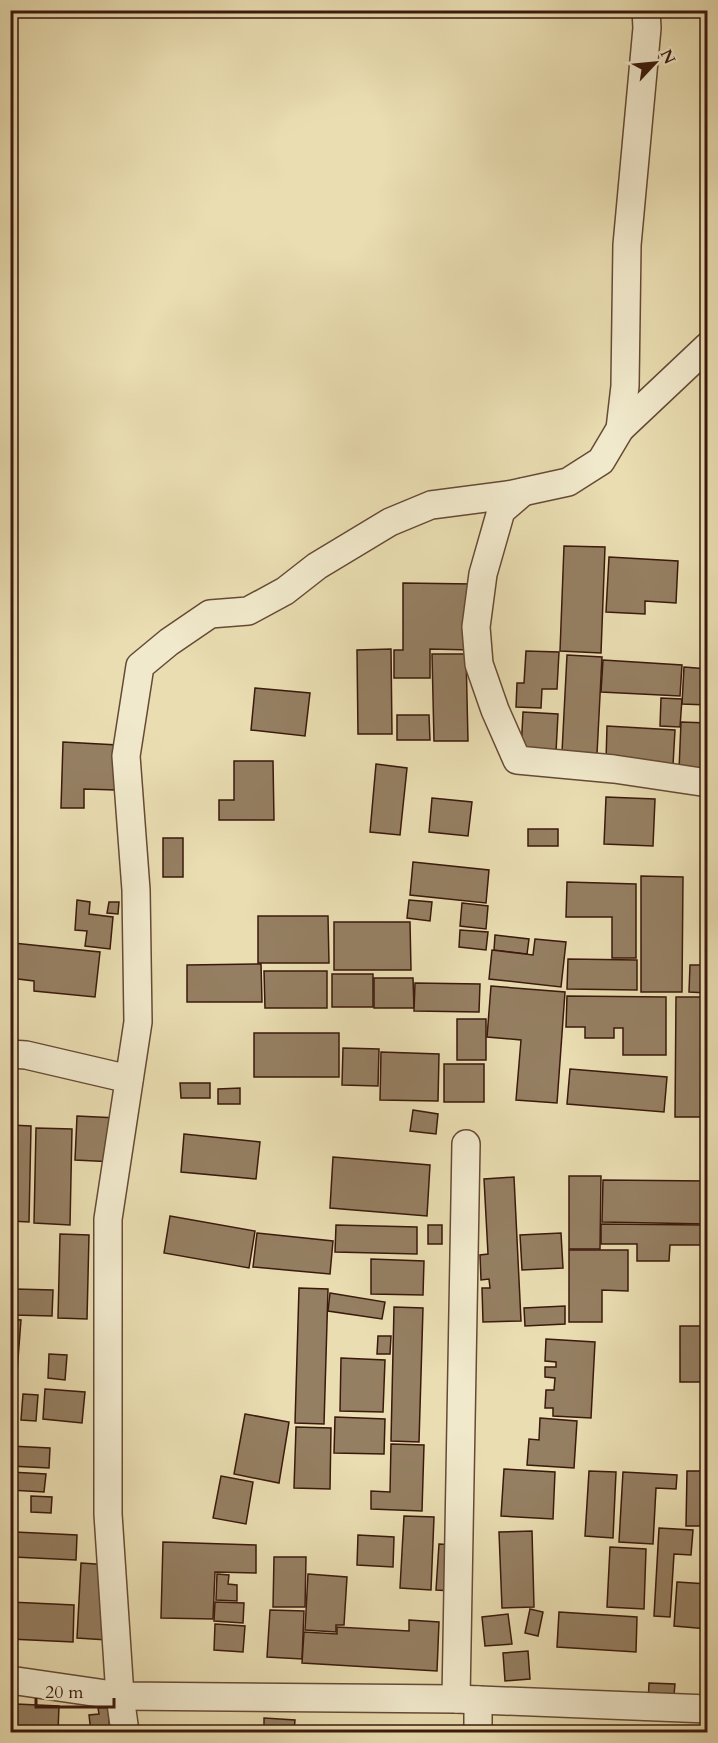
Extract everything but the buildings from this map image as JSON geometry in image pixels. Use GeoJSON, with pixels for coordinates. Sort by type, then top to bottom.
{"type":"FeatureCollection","features":[{"type":"Feature","properties":{"kind":"street"},"geometry":{"type":"LineString","coordinates":[[620,429],[625,386],[627,245],[647,28],[646,10]]}},
{"type":"Feature","properties":{"kind":"street"},"geometry":{"type":"LineString","coordinates":[[125,1732],[120,1696],[108,1514],[108,1219],[138,1022],[136,891],[126,756],[140,666],[210,614],[248,611],[285,591],[317,566],[390,522],[431,505],[523,492],[568,482],[601,461],[620,429],[708,346]]}},
{"type":"Feature","properties":{"kind":"street"},"geometry":{"type":"LineString","coordinates":[[523,492],[501,511],[483,574],[476,627],[479,664],[495,710],[517,760],[614,769],[708,783]]}},
{"type":"Feature","properties":{"kind":"street"},"geometry":{"type":"LineString","coordinates":[[10,1054],[26,1055],[129,1079]]}},
{"type":"Feature","properties":{"kind":"street"},"geometry":{"type":"LineString","coordinates":[[466,1144],[467,1700],[478,1732]]}},
{"type":"Feature","properties":{"kind":"street"},"geometry":{"type":"LineString","coordinates":[[10,1680],[120,1696],[467,1700],[708,1709]]}}]}
